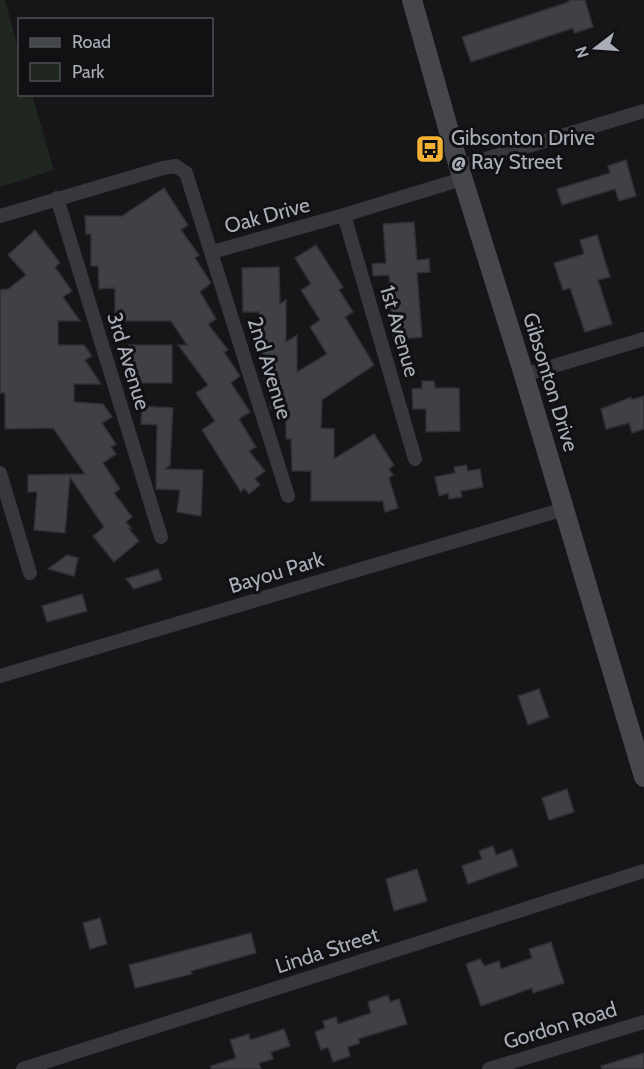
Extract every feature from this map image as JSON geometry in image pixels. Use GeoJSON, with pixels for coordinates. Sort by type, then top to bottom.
{"type":"FeatureCollection","features":[{"type":"Feature","properties":{"kind":"main road","name":"Gibsonton Drive"},"geometry":{"type":"LineString","coordinates":[[412,0],[460,173],[524,375],[644,777]]}},
{"type":"Feature","properties":{"kind":"street","name":"Oak Drive"},"geometry":{"type":"LineString","coordinates":[[0,216],[176,166],[186,173],[212,252],[344,215],[644,111]]}},
{"type":"Feature","properties":{"kind":"street","name":"3rd Avenue"},"geometry":{"type":"LineString","coordinates":[[57,198],[161,537]]}},
{"type":"Feature","properties":{"kind":"street","name":"1st Avenue"},"geometry":{"type":"LineString","coordinates":[[344,215],[415,459]]}},
{"type":"Feature","properties":{"kind":"street","name":"2nd Avenue"},"geometry":{"type":"LineString","coordinates":[[212,252],[288,496]]}},
{"type":"Feature","properties":{"kind":"street"},"geometry":{"type":"LineString","coordinates":[[524,375],[644,339]]}},
{"type":"Feature","properties":{"kind":"street"},"geometry":{"type":"LineString","coordinates":[[0,472],[30,573]]}},
{"type":"Feature","properties":{"kind":"street","name":"Bayou Park"},"geometry":{"type":"LineString","coordinates":[[0,676],[564,509]]}},
{"type":"Feature","properties":{"kind":"street","name":"Linda Street"},"geometry":{"type":"LineString","coordinates":[[23,1069],[644,871]]}},
{"type":"Feature","properties":{"kind":"street","name":"Gordon Road"},"geometry":{"type":"LineString","coordinates":[[489,1069],[644,1022]]}},
{"type":"Feature","properties":{"kind":"green space"},"geometry":{"type":"Polygon","coordinates":[[[0,0],[5,0],[18,47],[18,96],[32,96],[54,170],[0,187],[0,0]]]}},
{"type":"Feature","properties":{"kind":"building"},"geometry":{"type":"Polygon","coordinates":[[[568,0],[585,0],[593,27],[574,33],[573,28],[471,62],[462,37],[569,2],[568,0]]]}},
{"type":"Feature","properties":{"kind":"building"},"geometry":{"type":"Polygon","coordinates":[[[626,160],[636,196],[619,201],[615,189],[562,205],[557,189],[610,173],[608,166],[626,160]]]}},
{"type":"Feature","properties":{"kind":"building"},"geometry":{"type":"Polygon","coordinates":[[[164,188],[188,225],[181,230],[199,255],[195,258],[211,283],[200,292],[216,319],[208,324],[228,350],[224,352],[240,376],[231,383],[250,412],[239,419],[256,447],[249,451],[265,471],[255,479],[260,485],[249,494],[244,488],[241,492],[202,430],[215,421],[196,393],[208,385],[178,345],[187,345],[171,321],[115,321],[115,288],[99,289],[98,266],[91,266],[91,234],[86,234],[85,216],[122,216],[164,188]]]}},
{"type":"Feature","properties":{"kind":"building"},"geometry":{"type":"Polygon","coordinates":[[[414,222],[417,260],[429,259],[430,272],[417,273],[422,337],[393,340],[389,275],[373,276],[372,264],[386,263],[383,224],[414,222]]]}},
{"type":"Feature","properties":{"kind":"building"},"geometry":{"type":"Polygon","coordinates":[[[35,230],[60,263],[55,267],[72,291],[63,297],[80,321],[58,321],[58,345],[84,345],[92,356],[85,360],[101,384],[74,384],[74,402],[103,404],[112,417],[102,423],[116,444],[111,447],[116,454],[103,463],[120,489],[114,493],[132,517],[126,522],[139,541],[114,562],[93,536],[104,527],[70,477],[65,533],[34,530],[37,492],[28,492],[28,475],[85,474],[53,428],[5,429],[5,393],[0,393],[0,290],[8,289],[26,275],[8,255],[35,230]]]}},
{"type":"Feature","properties":{"kind":"building"},"geometry":{"type":"Polygon","coordinates":[[[597,235],[610,277],[598,280],[612,324],[585,332],[570,288],[563,290],[554,263],[584,254],[580,240],[597,235]]]}},
{"type":"Feature","properties":{"kind":"building"},"geometry":{"type":"Polygon","coordinates":[[[316,245],[343,287],[339,290],[353,312],[345,317],[374,365],[322,400],[321,428],[334,429],[334,459],[374,434],[394,465],[389,469],[393,475],[389,478],[398,508],[385,512],[383,501],[311,501],[311,471],[292,471],[291,439],[286,439],[286,408],[270,408],[271,378],[264,379],[259,312],[243,312],[242,268],[279,267],[280,304],[286,300],[286,342],[297,335],[297,372],[327,354],[310,327],[320,320],[301,290],[311,284],[295,258],[316,245]]]}},
{"type":"Feature","properties":{"kind":"building"},"geometry":{"type":"Polygon","coordinates":[[[129,345],[172,345],[172,383],[130,383],[129,345]]]}},
{"type":"Feature","properties":{"kind":"building"},"geometry":{"type":"Polygon","coordinates":[[[422,381],[434,381],[435,388],[459,388],[460,431],[426,432],[426,409],[413,409],[412,389],[422,388],[422,381]]]}},
{"type":"Feature","properties":{"kind":"building"},"geometry":{"type":"Polygon","coordinates":[[[644,396],[644,429],[632,433],[629,423],[606,429],[601,409],[631,397],[631,400],[644,396]]]}},
{"type":"Feature","properties":{"kind":"building"},"geometry":{"type":"Polygon","coordinates":[[[142,406],[173,408],[170,465],[165,469],[203,470],[201,516],[177,512],[180,490],[156,489],[157,425],[141,424],[142,406]]]}},
{"type":"Feature","properties":{"kind":"building"},"geometry":{"type":"Polygon","coordinates":[[[466,465],[468,471],[480,469],[483,487],[461,491],[462,497],[449,499],[448,493],[439,496],[435,477],[455,473],[454,467],[466,465]]]}},
{"type":"Feature","properties":{"kind":"building"},"geometry":{"type":"Polygon","coordinates":[[[67,555],[78,558],[74,576],[48,569],[67,555]]]}},
{"type":"Feature","properties":{"kind":"building"},"geometry":{"type":"Polygon","coordinates":[[[158,569],[162,580],[134,589],[126,579],[158,569]]]}},
{"type":"Feature","properties":{"kind":"building"},"geometry":{"type":"Polygon","coordinates":[[[82,594],[87,611],[47,622],[42,606],[82,594]]]}},
{"type":"Feature","properties":{"kind":"building"},"geometry":{"type":"Polygon","coordinates":[[[539,689],[549,717],[528,725],[518,696],[539,689]]]}},
{"type":"Feature","properties":{"kind":"building"},"geometry":{"type":"Polygon","coordinates":[[[567,789],[574,812],[549,820],[542,798],[567,789]]]}},
{"type":"Feature","properties":{"kind":"building"},"geometry":{"type":"Polygon","coordinates":[[[493,846],[496,855],[512,849],[518,866],[468,884],[462,866],[482,859],[479,851],[493,846]]]}},
{"type":"Feature","properties":{"kind":"building"},"geometry":{"type":"Polygon","coordinates":[[[417,869],[427,901],[394,911],[386,879],[417,869]]]}},
{"type":"Feature","properties":{"kind":"building"},"geometry":{"type":"Polygon","coordinates":[[[100,918],[107,944],[90,949],[83,923],[100,918]]]}},
{"type":"Feature","properties":{"kind":"building"},"geometry":{"type":"Polygon","coordinates":[[[251,933],[256,953],[191,971],[192,974],[135,988],[129,965],[251,933]]]}},
{"type":"Feature","properties":{"kind":"building"},"geometry":{"type":"Polygon","coordinates":[[[551,942],[564,983],[533,993],[532,988],[481,1006],[466,964],[480,959],[485,966],[499,961],[501,969],[532,958],[529,949],[551,942]]]}},
{"type":"Feature","properties":{"kind":"building"},"geometry":{"type":"Polygon","coordinates":[[[388,995],[390,1002],[399,999],[407,1024],[358,1039],[360,1043],[348,1047],[350,1056],[333,1062],[328,1047],[321,1050],[315,1032],[325,1028],[323,1021],[336,1017],[338,1024],[371,1013],[368,1002],[388,995]]]}},
{"type":"Feature","properties":{"kind":"building"},"geometry":{"type":"Polygon","coordinates":[[[284,1029],[290,1046],[271,1052],[273,1059],[259,1063],[261,1069],[211,1069],[211,1066],[236,1058],[230,1040],[249,1034],[250,1040],[284,1029]]]}},
{"type":"Feature","properties":{"kind":"building"},"geometry":{"type":"Polygon","coordinates":[[[644,1053],[644,1069],[602,1069],[601,1066],[644,1053]]]}},
{"type":"Feature","properties":{"kind":"place","name":"Gibsonton Drive @ Ray Street"},"geometry":{"type":"Point","coordinates":[430,149]}}]}
